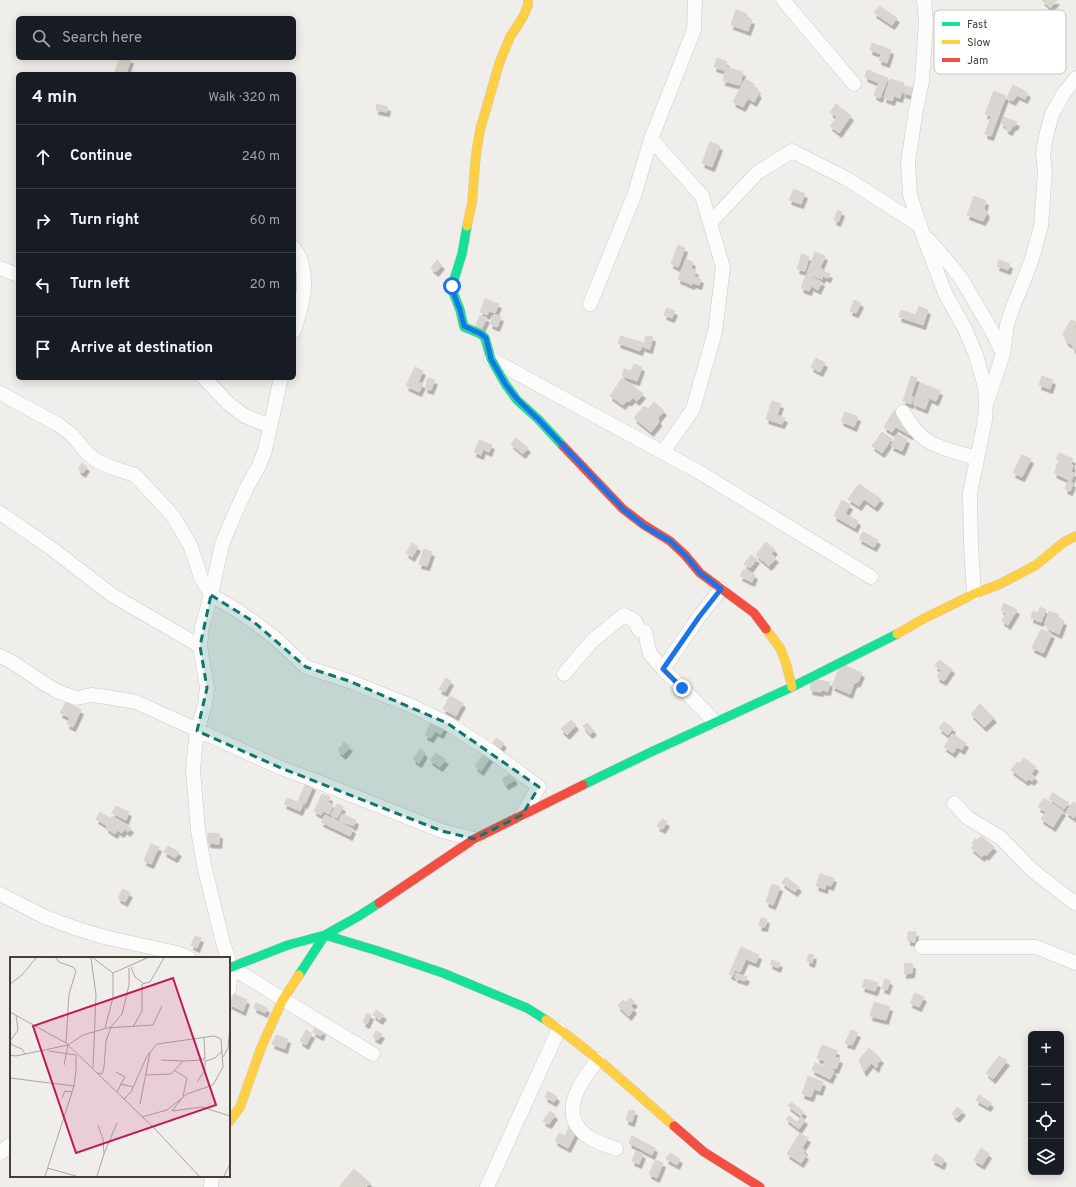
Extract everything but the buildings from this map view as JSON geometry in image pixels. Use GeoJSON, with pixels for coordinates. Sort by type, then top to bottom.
{"type":"FeatureCollection","features":[{"type":"Feature","properties":{"kind":"street"},"geometry":{"type":"LineString","coordinates":[[528,0],[528,5],[523,17],[510,37],[499,64],[480,130],[476,154],[472,203],[462,254],[452,286],[464,326],[486,338],[491,359],[506,385],[518,400],[538,419],[623,509],[644,526],[670,541],[685,555],[700,573],[754,614],[780,648],[786,663],[792,687]]}},
{"type":"Feature","properties":{"kind":"street"},"geometry":{"type":"LineString","coordinates":[[590,304],[634,196],[651,140],[694,30],[695,0]]}},
{"type":"Feature","properties":{"kind":"street"},"geometry":{"type":"LineString","coordinates":[[783,0],[854,84]]}},
{"type":"Feature","properties":{"kind":"street"},"geometry":{"type":"LineString","coordinates":[[924,0],[926,21],[922,81],[908,162],[910,195],[945,293],[965,329],[976,355],[985,387],[985,420],[970,493],[974,594]]}},
{"type":"Feature","properties":{"kind":"street"},"geometry":{"type":"LineString","coordinates":[[986,404],[1003,354],[1007,324],[1032,259],[1041,226],[1045,171],[1044,154],[1046,136],[1052,114],[1064,93],[1076,78]]}},
{"type":"Feature","properties":{"kind":"street"},"geometry":{"type":"LineString","coordinates":[[651,140],[702,196],[724,267],[715,332],[693,409],[663,452]]}},
{"type":"Feature","properties":{"kind":"street"},"geometry":{"type":"LineString","coordinates":[[710,223],[757,172],[792,151],[849,180],[921,229],[962,280],[992,331],[1003,354]]}},
{"type":"Feature","properties":{"kind":"street"},"geometry":{"type":"LineString","coordinates":[[296,251],[301,260],[304,274],[304,292],[296,325]]}},
{"type":"Feature","properties":{"kind":"street"},"geometry":{"type":"LineString","coordinates":[[0,268],[16,274]]}},
{"type":"Feature","properties":{"kind":"street"},"geometry":{"type":"LineString","coordinates":[[491,359],[699,472],[871,577]]}},
{"type":"Feature","properties":{"kind":"street"},"geometry":{"type":"LineString","coordinates":[[206,380],[229,404],[245,416],[270,426]]}},
{"type":"Feature","properties":{"kind":"street"},"geometry":{"type":"LineString","coordinates":[[227,957],[204,865],[198,830],[193,770],[195,748],[205,705],[207,688],[200,646],[202,627],[211,595],[222,544],[244,493],[259,466],[265,450],[281,380]]}},
{"type":"Feature","properties":{"kind":"street"},"geometry":{"type":"LineString","coordinates":[[0,393],[59,425],[72,435],[87,453],[97,461],[135,475],[173,516],[191,548],[201,578],[211,595],[238,611],[275,638],[306,667],[349,681],[414,707],[446,723],[492,752],[539,787],[522,815]]}},
{"type":"Feature","properties":{"kind":"street"},"geometry":{"type":"LineString","coordinates":[[903,412],[913,428],[920,436],[929,442],[939,447],[977,458]]}},
{"type":"Feature","properties":{"kind":"street"},"geometry":{"type":"LineString","coordinates":[[0,513],[51,548],[112,595],[200,646]]}},
{"type":"Feature","properties":{"kind":"street"},"geometry":{"type":"LineString","coordinates":[[230,964],[325,935],[359,916],[474,839],[645,755],[792,687],[974,594],[1000,584],[1036,565],[1064,542],[1076,536]]}},
{"type":"Feature","properties":{"kind":"street"},"geometry":{"type":"LineString","coordinates":[[663,669],[699,617],[721,589]]}},
{"type":"Feature","properties":{"kind":"street"},"geometry":{"type":"LineString","coordinates":[[564,674],[592,641],[624,615],[635,621],[639,630],[645,632],[650,654],[715,722]]}},
{"type":"Feature","properties":{"kind":"street"},"geometry":{"type":"LineString","coordinates":[[0,656],[59,692],[76,698],[90,695],[136,702],[281,768],[442,831],[474,839]]}},
{"type":"Feature","properties":{"kind":"street"},"geometry":{"type":"LineString","coordinates":[[954,803],[968,818],[1001,838],[1032,870],[1076,904]]}},
{"type":"Feature","properties":{"kind":"street"},"geometry":{"type":"LineString","coordinates":[[0,894],[44,917],[75,928],[104,937],[177,953],[187,957]]}},
{"type":"Feature","properties":{"kind":"street"},"geometry":{"type":"LineString","coordinates":[[230,1121],[240,1107],[261,1048],[283,1000],[325,935]]}},
{"type":"Feature","properties":{"kind":"street"},"geometry":{"type":"LineString","coordinates":[[325,935],[378,951],[447,975],[527,1008],[559,1029],[598,1060],[704,1152],[760,1187]]}},
{"type":"Feature","properties":{"kind":"street"},"geometry":{"type":"LineString","coordinates":[[922,947],[1036,947],[1076,963]]}},
{"type":"Feature","properties":{"kind":"street"},"geometry":{"type":"LineString","coordinates":[[230,965],[283,1000],[373,1054]]}},
{"type":"Feature","properties":{"kind":"street"},"geometry":{"type":"LineString","coordinates":[[487,1187],[559,1029]]}},
{"type":"Feature","properties":{"kind":"street"},"geometry":{"type":"LineString","coordinates":[[598,1060],[573,1101],[572,1114],[577,1125],[585,1134],[600,1143],[616,1148]]}},
{"type":"Feature","properties":{"kind":"street"},"geometry":{"type":"LineString","coordinates":[[0,1153],[10,1145]]}},
{"type":"Feature","properties":{"kind":"street"},"geometry":{"type":"LineString","coordinates":[[211,1187],[212,1177]]}},
{"type":"Feature","properties":{"kind":"highlighted area"},"geometry":{"type":"Polygon","coordinates":[[[211,595],[254,622],[306,667],[349,681],[447,723],[539,787],[522,815],[474,839],[442,831],[281,768],[197,731],[207,688],[200,646],[211,595]]]}},
{"type":"Feature","properties":{"kind":"traffic: fast"},"geometry":{"type":"LineString","coordinates":[[467,226],[462,254],[452,286],[464,327],[481,334],[485,338],[491,359],[506,385],[517,400],[538,419],[563,446]]}},
{"type":"Feature","properties":{"kind":"traffic: fast"},"geometry":{"type":"LineString","coordinates":[[583,785],[792,687],[897,634]]}},
{"type":"Feature","properties":{"kind":"traffic: fast"},"geometry":{"type":"LineString","coordinates":[[230,968],[288,945],[325,935],[379,903]]}},
{"type":"Feature","properties":{"kind":"traffic: fast"},"geometry":{"type":"LineString","coordinates":[[299,975],[325,935],[443,973],[527,1008],[546,1020]]}},
{"type":"Feature","properties":{"kind":"traffic: slow"},"geometry":{"type":"LineString","coordinates":[[467,226],[472,203],[476,154],[480,130],[499,64],[510,37],[523,17],[528,5],[528,0]]}},
{"type":"Feature","properties":{"kind":"traffic: slow"},"geometry":{"type":"LineString","coordinates":[[897,634],[923,619],[974,594],[1000,584],[1036,565],[1064,542],[1076,536]]}},
{"type":"Feature","properties":{"kind":"traffic: slow"},"geometry":{"type":"LineString","coordinates":[[766,629],[780,648],[786,663],[792,687]]}},
{"type":"Feature","properties":{"kind":"traffic: slow"},"geometry":{"type":"LineString","coordinates":[[230,1121],[240,1107],[261,1048],[282,1001],[299,975]]}},
{"type":"Feature","properties":{"kind":"traffic: slow"},"geometry":{"type":"LineString","coordinates":[[546,1020],[596,1058],[674,1126]]}},
{"type":"Feature","properties":{"kind":"traffic: jam"},"geometry":{"type":"LineString","coordinates":[[563,446],[623,509],[644,525],[670,541],[685,555],[700,573],[754,613],[766,629]]}},
{"type":"Feature","properties":{"kind":"traffic: jam"},"geometry":{"type":"LineString","coordinates":[[379,903],[474,839],[583,785]]}},
{"type":"Feature","properties":{"kind":"traffic: jam"},"geometry":{"type":"LineString","coordinates":[[674,1126],[704,1152],[760,1187]]}},
{"type":"Feature","properties":{"kind":"route"},"geometry":{"type":"LineString","coordinates":[[452,286],[464,326],[486,338],[491,359],[496,369],[518,400],[538,419],[623,509],[644,526],[670,541],[685,555],[700,573],[721,589],[699,617],[663,669],[682,688]]}}]}
